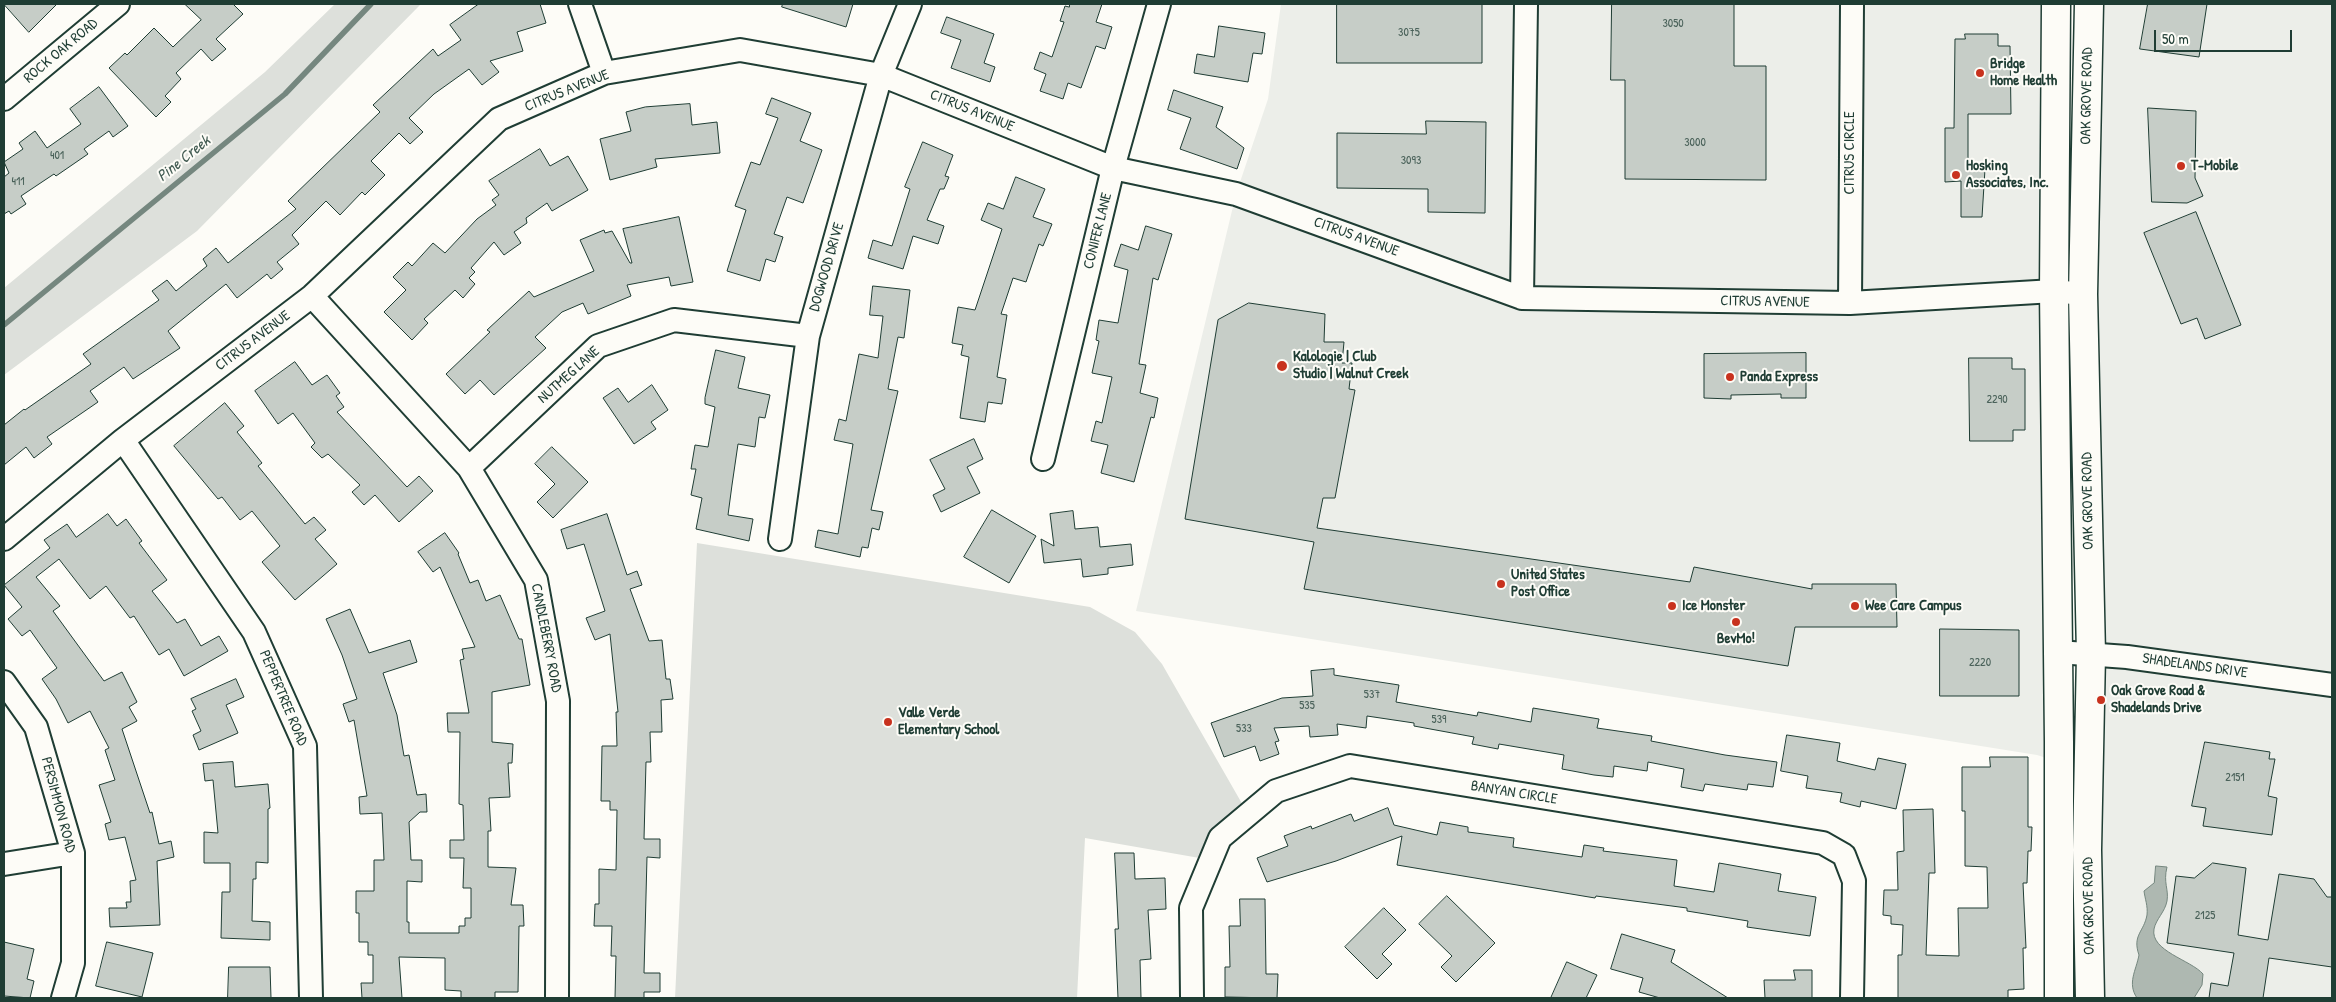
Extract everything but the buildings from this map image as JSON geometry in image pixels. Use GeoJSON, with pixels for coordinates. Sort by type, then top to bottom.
{"type":"FeatureCollection","features":[{"type":"Feature","properties":{"kind":"main road","name":"OAK GROVE ROAD"},"geometry":{"type":"LineString","coordinates":[[2056,4],[2054,291],[2059,998]]}},
{"type":"Feature","properties":{"kind":"main road","name":"OAK GROVE ROAD"},"geometry":{"type":"LineString","coordinates":[[2089,4],[2083,294],[2091,654],[2087,850],[2090,998]]}},
{"type":"Feature","properties":{"kind":"street","name":"ROCK OAK ROAD"},"geometry":{"type":"LineString","coordinates":[[7,88],[118,4]]}},
{"type":"Feature","properties":{"kind":"street"},"geometry":{"type":"LineString","coordinates":[[580,4],[604,73]]}},
{"type":"Feature","properties":{"kind":"street","name":"DOGWOOD DRIVE"},"geometry":{"type":"LineString","coordinates":[[780,539],[808,336],[881,75],[910,4]]}},
{"type":"Feature","properties":{"kind":"street","name":"CONIFER LANE"},"geometry":{"type":"LineString","coordinates":[[1043,459],[1113,168],[1159,4]]}},
{"type":"Feature","properties":{"kind":"street"},"geometry":{"type":"LineString","coordinates":[[1522,298],[1526,4]]}},
{"type":"Feature","properties":{"kind":"street","name":"CITRUS CIRCLE"},"geometry":{"type":"LineString","coordinates":[[1850,303],[1852,4]]}},
{"type":"Feature","properties":{"kind":"street","name":"CITRUS AVENUE"},"geometry":{"type":"LineString","coordinates":[[4,540],[123,440],[312,296],[499,119],[604,73],[740,50],[881,75],[1113,168],[1236,194],[1522,298],[1850,303],[2054,291],[2083,294]]}},
{"type":"Feature","properties":{"kind":"street","name":"CANDLEBERRY ROAD"},"geometry":{"type":"LineString","coordinates":[[312,296],[469,468],[536,580],[558,701],[556,998]]}},
{"type":"Feature","properties":{"kind":"street","name":"NUTMEG LANE"},"geometry":{"type":"LineString","coordinates":[[469,468],[598,346],[674,320],[808,336]]}},
{"type":"Feature","properties":{"kind":"street","name":"PEPPERTREE ROAD"},"geometry":{"type":"LineString","coordinates":[[123,440],[254,632],[305,746],[311,998]]}},
{"type":"Feature","properties":{"kind":"street","name":"SHADELANDS DRIVE"},"geometry":{"type":"LineString","coordinates":[[2058,652],[2091,654],[2332,685]]}},
{"type":"Feature","properties":{"kind":"street","name":"PERSIMMON ROAD"},"geometry":{"type":"LineString","coordinates":[[4,682],[36,727],[73,853],[72,963],[63,998]]}},
{"type":"Feature","properties":{"kind":"street","name":"BANYAN CIRCLE"},"geometry":{"type":"LineString","coordinates":[[1192,998],[1191,908],[1220,838],[1276,791],[1350,766],[1823,843],[1844,854],[1854,881],[1852,998]]}},
{"type":"Feature","properties":{"kind":"street"},"geometry":{"type":"LineString","coordinates":[[4,864],[73,853]]}},
{"type":"Feature","properties":{"kind":"shaded area"},"geometry":{"type":"Polygon","coordinates":[[[335,4],[421,4],[197,231],[4,375],[4,288],[265,72],[335,4]]]}},
{"type":"Feature","properties":{"kind":"shaded area"},"geometry":{"type":"Polygon","coordinates":[[[1281,4],[2056,4],[2059,762],[2037,755],[1136,611],[1236,194],[1268,99],[1281,4]]]}},
{"type":"Feature","properties":{"kind":"shaded area"},"geometry":{"type":"Polygon","coordinates":[[[2089,4],[2332,4],[2332,998],[2090,998],[2089,4]]]}},
{"type":"Feature","properties":{"kind":"shaded area","name":"Valle Verde Elementary School"},"geometry":{"type":"Polygon","coordinates":[[[697,543],[1090,607],[1135,632],[1162,664],[1248,814],[1211,860],[1085,838],[1077,998],[675,998],[697,543]]]}},
{"type":"Feature","properties":{"kind":"shaded area"},"geometry":{"type":"Polygon","coordinates":[[[2156,866],[2167,867],[2167,901],[2155,925],[2154,937],[2165,949],[2203,974],[2202,985],[2194,998],[2137,998],[2134,993],[2132,982],[2139,955],[2137,943],[2147,915],[2144,891],[2154,883],[2156,866]]]}},
{"type":"Feature","properties":{"kind":"waterway","name":"Pine Creek"},"geometry":{"type":"LineString","coordinates":[[4,325],[285,94],[371,4]]}},
{"type":"Feature","properties":{"kind":"place","name":"Bridge Home Health"},"geometry":{"type":"Point","coordinates":[1980,73]}},
{"type":"Feature","properties":{"kind":"place","name":"T-Mobile"},"geometry":{"type":"Point","coordinates":[2181,166]}},
{"type":"Feature","properties":{"kind":"place","name":"Hosking Associates, Inc."},"geometry":{"type":"Point","coordinates":[1956,175]}},
{"type":"Feature","properties":{"kind":"place","name":"Kalologie | Club Studio | Walnut Creek"},"geometry":{"type":"Point","coordinates":[1282,366]}},
{"type":"Feature","properties":{"kind":"place","name":"Panda Express"},"geometry":{"type":"Point","coordinates":[1730,377]}},
{"type":"Feature","properties":{"kind":"place","name":"United States Post Office"},"geometry":{"type":"Point","coordinates":[1501,584]}},
{"type":"Feature","properties":{"kind":"place","name":"Ice Monster"},"geometry":{"type":"Point","coordinates":[1672,606]}},
{"type":"Feature","properties":{"kind":"place","name":"Wee Care Campus"},"geometry":{"type":"Point","coordinates":[1855,606]}},
{"type":"Feature","properties":{"kind":"place","name":"BevMo!"},"geometry":{"type":"Point","coordinates":[1736,622]}},
{"type":"Feature","properties":{"kind":"place","name":"Oak Grove Road & Shadelands Drive"},"geometry":{"type":"Point","coordinates":[2101,700]}},
{"type":"Feature","properties":{"kind":"place","name":"Valle Verde Elementary School"},"geometry":{"type":"Point","coordinates":[888,722]}}]}
